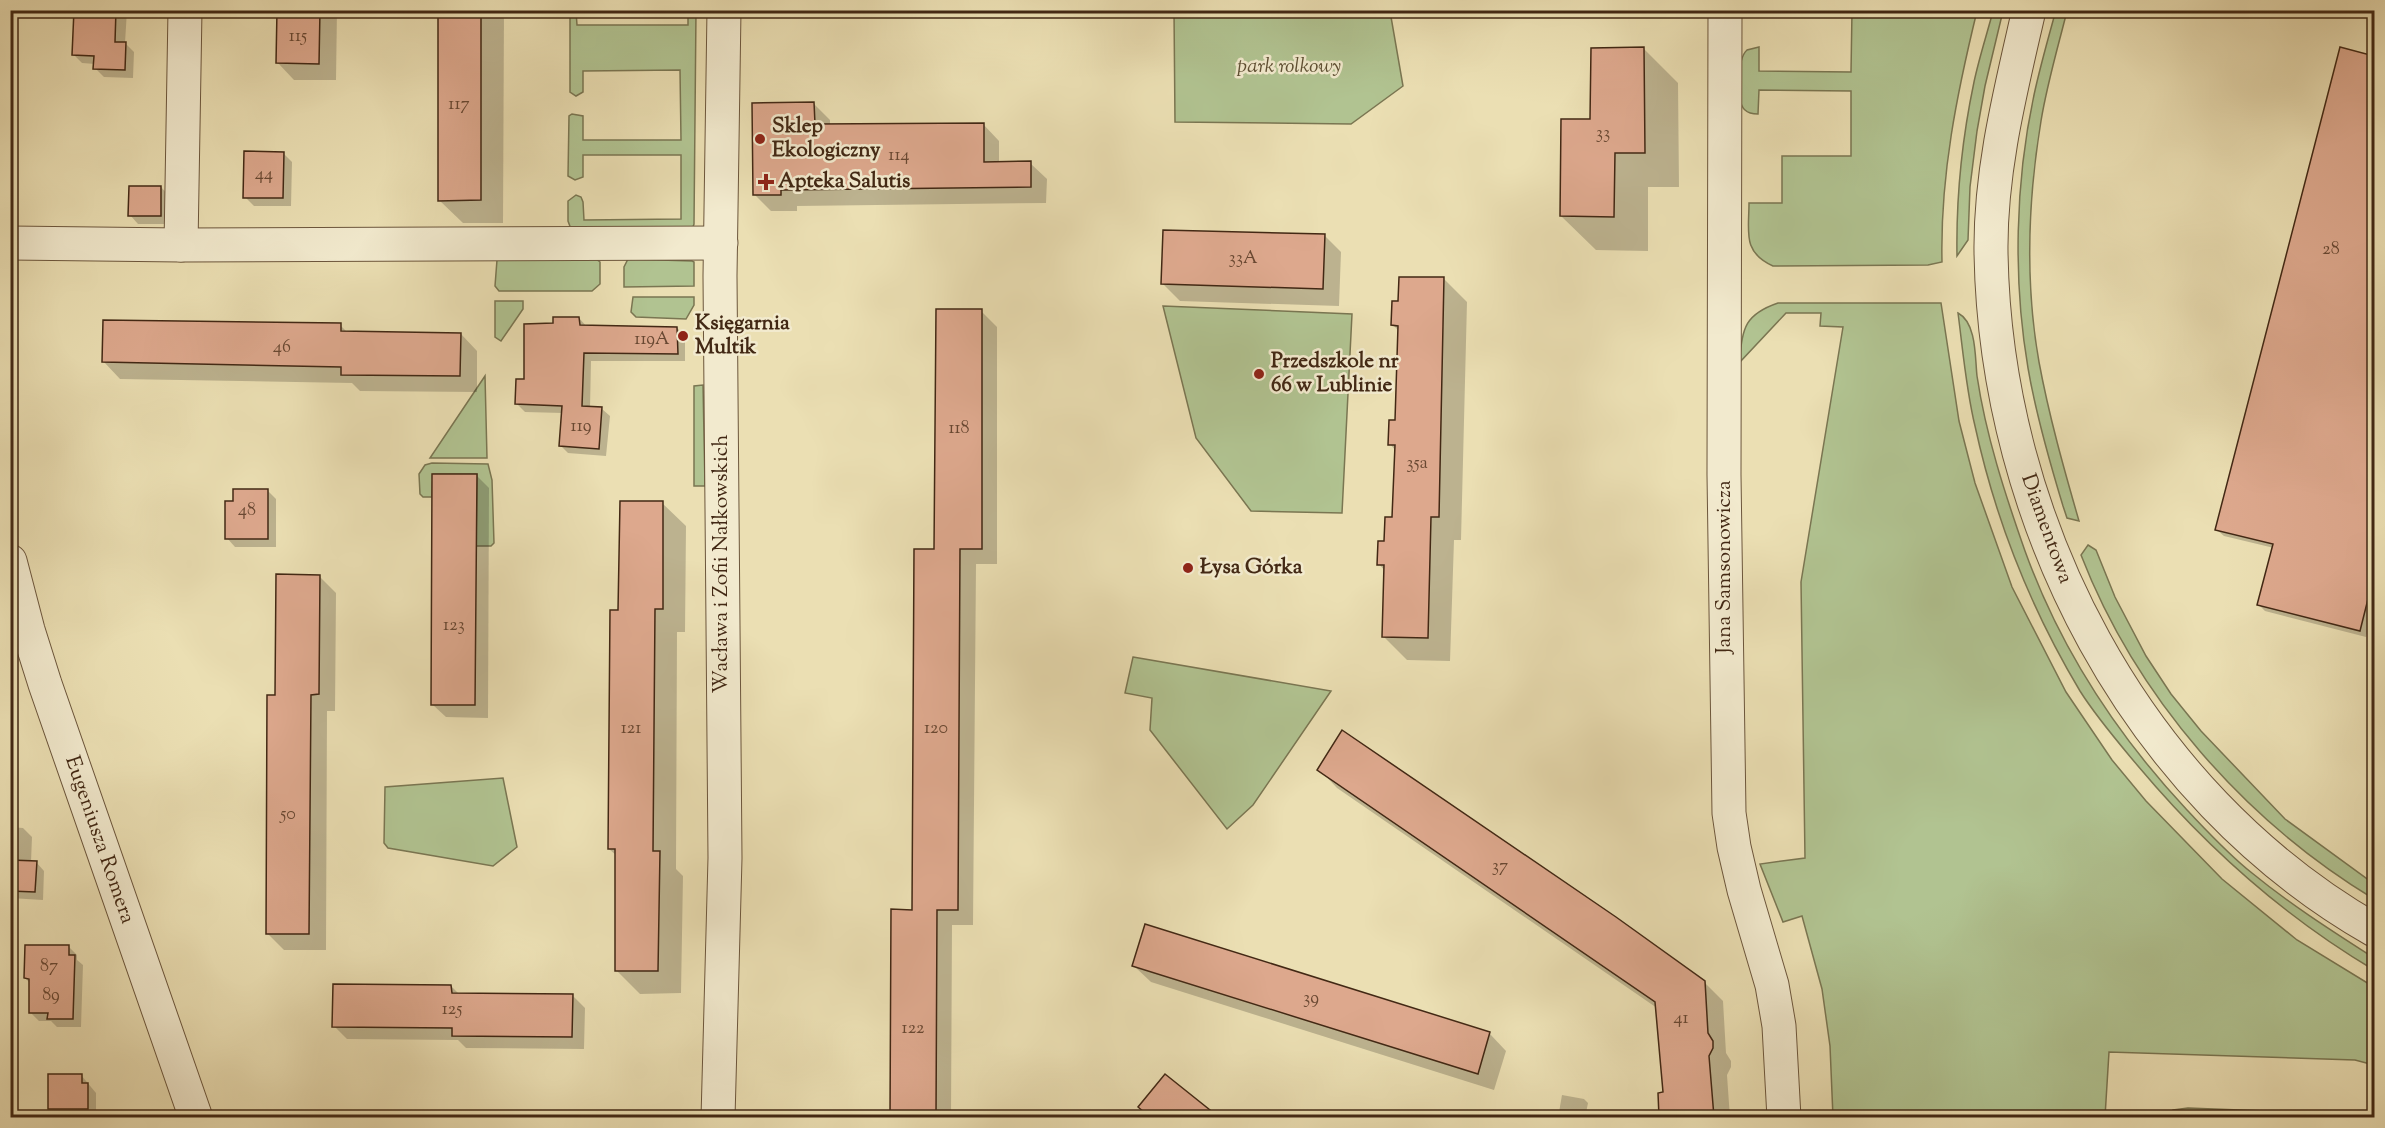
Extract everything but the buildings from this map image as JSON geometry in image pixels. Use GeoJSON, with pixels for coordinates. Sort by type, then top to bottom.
{"type":"FeatureCollection","features":[{"type":"Feature","properties":{"kind":"street"},"geometry":{"type":"LineString","coordinates":[[181,245],[185,10]]}},
{"type":"Feature","properties":{"kind":"street","name":"Wacława i Zofii Nałkowskich"},"geometry":{"type":"LineString","coordinates":[[718,1118],[725,858],[721,243],[724,10]]}},
{"type":"Feature","properties":{"kind":"street","name":"Jana Samsonowicza"},"geometry":{"type":"LineString","coordinates":[[1725,10],[1724,475],[1729,813],[1744,890],[1772,985],[1779,1026],[1784,1118]]}},
{"type":"Feature","properties":{"kind":"street","name":"Diamentowa"},"geometry":{"type":"LineString","coordinates":[[2029,10],[2009,94],[2001,140],[1991,251],[2002,375],[2014,433],[2052,551],[2068,591],[2114,675],[2166,749],[2231,821],[2269,855],[2356,920],[2374,930]]}},
{"type":"Feature","properties":{"kind":"street"},"geometry":{"type":"LineString","coordinates":[[10,243],[181,245],[721,243]]}},
{"type":"Feature","properties":{"kind":"street","name":"Eugeniusza Romera"},"geometry":{"type":"LineString","coordinates":[[10,561],[45,684],[196,1118]]}},
{"type":"Feature","properties":{"kind":"green space"},"geometry":{"type":"Polygon","coordinates":[[[2056,10],[2067,11],[2041,121],[2033,181],[2030,272],[2039,362],[2062,462],[2079,521],[2067,518],[2039,420],[2023,335],[2018,266],[2020,197],[2028,128],[2056,10]]]}},
{"type":"Feature","properties":{"kind":"green space"},"geometry":{"type":"Polygon","coordinates":[[[570,11],[576,11],[577,25],[688,25],[688,11],[696,11],[694,224],[692,230],[571,229],[568,221],[568,201],[576,195],[581,197],[583,202],[584,220],[681,219],[681,155],[583,155],[583,177],[575,180],[568,176],[569,116],[572,114],[583,116],[583,140],[681,140],[680,70],[583,71],[583,92],[576,96],[570,92],[570,11]]]}},
{"type":"Feature","properties":{"kind":"green space","name":"park rolkowy"},"geometry":{"type":"Polygon","coordinates":[[[1174,11],[1390,11],[1403,86],[1351,124],[1175,122],[1174,11]]]}},
{"type":"Feature","properties":{"kind":"green space"},"geometry":{"type":"Polygon","coordinates":[[[1852,11],[1977,11],[1951,135],[1944,198],[1942,262],[1928,265],[1773,266],[1756,254],[1752,248],[1748,232],[1749,203],[1782,203],[1782,156],[1851,156],[1851,91],[1759,90],[1758,114],[1751,113],[1745,110],[1740,98],[1738,80],[1741,62],[1747,50],[1759,47],[1759,71],[1851,72],[1852,11]]]}},
{"type":"Feature","properties":{"kind":"green space"},"geometry":{"type":"Polygon","coordinates":[[[1993,11],[2003,11],[1977,131],[1970,187],[1968,240],[1957,256],[1959,190],[1966,125],[1976,73],[1993,11]]]}},
{"type":"Feature","properties":{"kind":"green space"},"geometry":{"type":"Polygon","coordinates":[[[595,258],[600,262],[600,284],[592,291],[499,291],[495,286],[497,260],[595,258]]]}},
{"type":"Feature","properties":{"kind":"green space"},"geometry":{"type":"Polygon","coordinates":[[[628,259],[692,261],[694,262],[694,286],[624,287],[624,267],[628,259]]]}},
{"type":"Feature","properties":{"kind":"green space"},"geometry":{"type":"Polygon","coordinates":[[[633,297],[694,297],[694,305],[686,319],[636,317],[631,312],[633,297]]]}},
{"type":"Feature","properties":{"kind":"green space"},"geometry":{"type":"Polygon","coordinates":[[[495,301],[523,301],[523,309],[501,341],[495,337],[495,301]]]}},
{"type":"Feature","properties":{"kind":"green space"},"geometry":{"type":"Polygon","coordinates":[[[1778,303],[1941,303],[1959,421],[1975,483],[2012,587],[2066,692],[2112,760],[2146,801],[2222,879],[2297,940],[2374,987],[2374,1065],[2355,1060],[2109,1052],[2105,1117],[1833,1117],[1830,1046],[1822,989],[1802,916],[1783,922],[1760,864],[1805,858],[1801,582],[1843,327],[1820,326],[1821,313],[1786,313],[1739,363],[1744,332],[1751,318],[1778,303]]]}},
{"type":"Feature","properties":{"kind":"green space"},"geometry":{"type":"Polygon","coordinates":[[[1163,306],[1352,314],[1342,513],[1251,511],[1196,438],[1163,306]]]}},
{"type":"Feature","properties":{"kind":"green space"},"geometry":{"type":"Polygon","coordinates":[[[1958,313],[1969,325],[1972,333],[1985,421],[2003,486],[2025,551],[2055,622],[2093,689],[2137,752],[2218,843],[2282,896],[2374,958],[2374,970],[2308,927],[2247,878],[2219,852],[2138,766],[2080,691],[2062,660],[2031,595],[1993,495],[1972,412],[1958,313]]]}},
{"type":"Feature","properties":{"kind":"green space"},"geometry":{"type":"Polygon","coordinates":[[[485,376],[487,458],[430,458],[485,376]]]}},
{"type":"Feature","properties":{"kind":"green space"},"geometry":{"type":"Polygon","coordinates":[[[703,385],[705,486],[694,486],[694,386],[703,385]]]}},
{"type":"Feature","properties":{"kind":"green space"},"geometry":{"type":"Polygon","coordinates":[[[432,463],[488,464],[492,480],[494,543],[491,546],[476,546],[477,474],[433,474],[432,497],[423,497],[420,494],[419,474],[425,465],[432,463]]]}},
{"type":"Feature","properties":{"kind":"green space"},"geometry":{"type":"Polygon","coordinates":[[[2088,545],[2096,550],[2115,597],[2146,656],[2171,694],[2201,731],[2285,819],[2374,884],[2374,899],[2327,868],[2282,832],[2239,793],[2200,751],[2164,706],[2132,658],[2104,607],[2081,555],[2088,545]]]}},
{"type":"Feature","properties":{"kind":"green space"},"geometry":{"type":"Polygon","coordinates":[[[1133,657],[1331,691],[1253,805],[1227,829],[1150,730],[1152,698],[1125,693],[1133,657]]]}},
{"type":"Feature","properties":{"kind":"green space"},"geometry":{"type":"Polygon","coordinates":[[[503,778],[517,847],[493,866],[388,848],[384,843],[385,787],[503,778]]]}},
{"type":"Feature","properties":{"kind":"green space"},"geometry":{"type":"Polygon","coordinates":[[[2188,1108],[2265,1111],[2265,1117],[2163,1117],[2173,1110],[2188,1108]]]}},
{"type":"Feature","properties":{"kind":"place","name":"Sklep Ekologiczny"},"geometry":{"type":"Point","coordinates":[760,139]}},
{"type":"Feature","properties":{"kind":"place","name":"Apteka Salutis"},"geometry":{"type":"Point","coordinates":[766,182]}},
{"type":"Feature","properties":{"kind":"place","name":"Księgarnia Multik"},"geometry":{"type":"Point","coordinates":[683,336]}},
{"type":"Feature","properties":{"kind":"place","name":"Przedszkole nr 66 w Lublinie"},"geometry":{"type":"Point","coordinates":[1259,374]}},
{"type":"Feature","properties":{"kind":"place","name":"Łysa Górka"},"geometry":{"type":"Point","coordinates":[1188,568]}}]}
